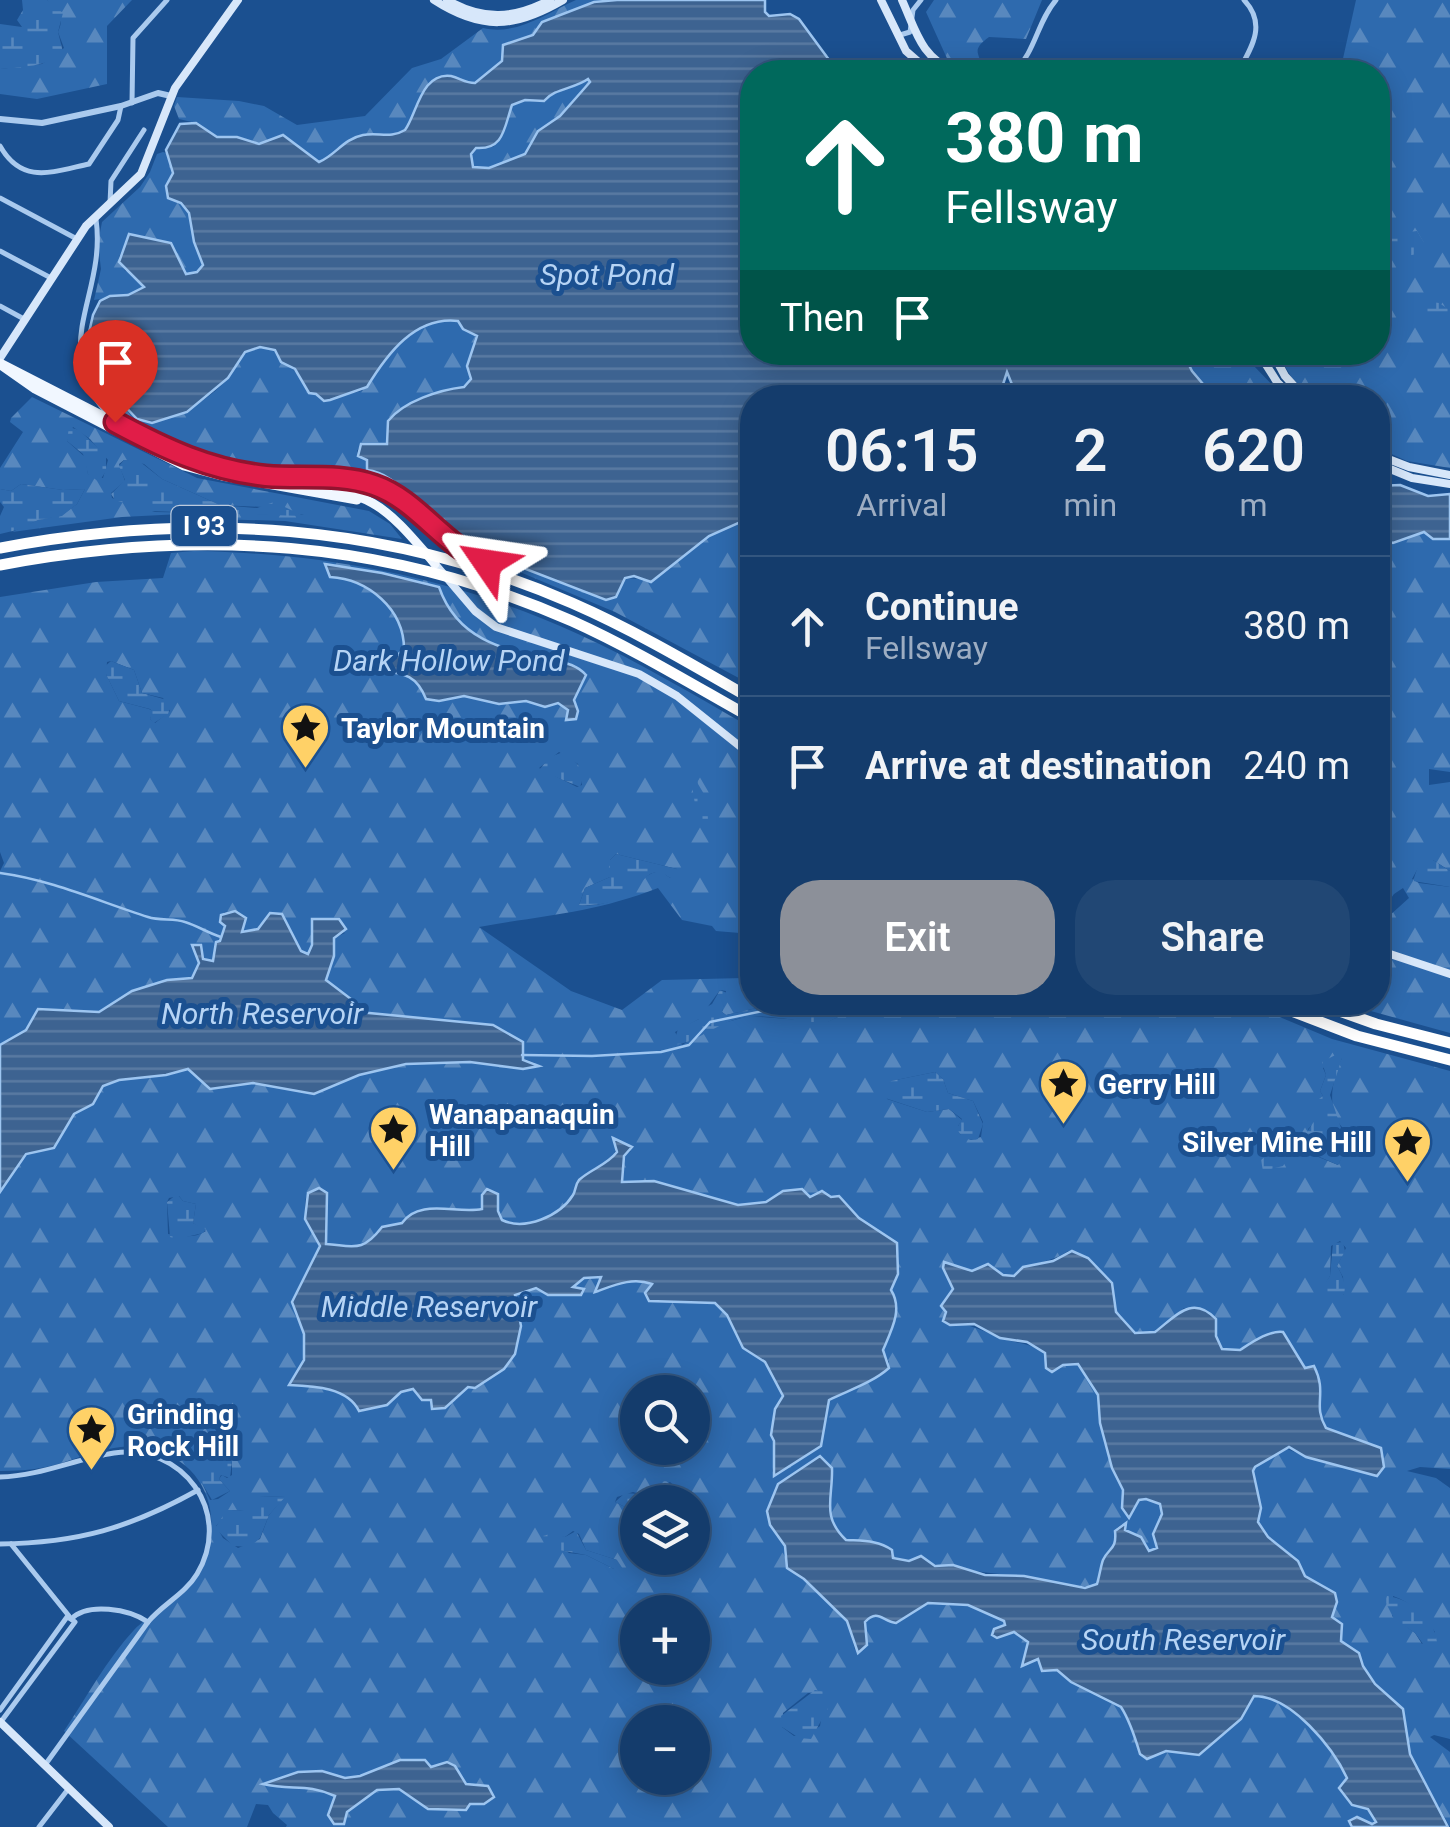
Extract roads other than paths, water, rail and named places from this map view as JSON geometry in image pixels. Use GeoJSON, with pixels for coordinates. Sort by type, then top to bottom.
{"type":"FeatureCollection","features":[{"type":"Feature","properties":{"kind":"highway"},"geometry":{"type":"LineString","coordinates":[[263,476],[353,480],[378,486],[400,498],[455,545],[516,581]]}},
{"type":"Feature","properties":{"kind":"highway","name":"I 93"},"geometry":{"type":"LineString","coordinates":[[0,548],[137,528],[264,528],[391,545],[454,560],[516,581],[618,624],[740,691]]}},
{"type":"Feature","properties":{"kind":"highway","name":"I 93"},"geometry":{"type":"LineString","coordinates":[[0,566],[106,548],[186,543],[280,546],[375,560],[467,582],[557,615],[629,649],[740,711]]}},
{"type":"Feature","properties":{"kind":"highway"},"geometry":{"type":"LineString","coordinates":[[1302,1015],[1357,1036],[1450,1060]]}},
{"type":"Feature","properties":{"kind":"highway"},"geometry":{"type":"LineString","coordinates":[[1351,1015],[1450,1042]]}},
{"type":"Feature","properties":{"kind":"main road"},"geometry":{"type":"LineString","coordinates":[[0,362],[77,238],[94,216],[130,187],[142,171],[171,96],[238,0]]}},
{"type":"Feature","properties":{"kind":"main road"},"geometry":{"type":"LineString","coordinates":[[434,0],[471,19],[496,24],[526,18],[563,0]]}},
{"type":"Feature","properties":{"kind":"main road"},"geometry":{"type":"LineString","coordinates":[[447,0],[476,14],[500,17],[550,0]]}},
{"type":"Feature","properties":{"kind":"main road"},"geometry":{"type":"LineString","coordinates":[[881,0],[896,34],[915,60]]}},
{"type":"Feature","properties":{"kind":"main road"},"geometry":{"type":"LineString","coordinates":[[902,0],[926,52],[938,60]]}},
{"type":"Feature","properties":{"kind":"main road"},"geometry":{"type":"LineString","coordinates":[[0,362],[186,458],[367,498],[405,529],[482,618],[506,632],[639,674],[677,696],[740,746]]}},
{"type":"Feature","properties":{"kind":"main road"},"geometry":{"type":"LineString","coordinates":[[0,362],[42,392],[191,468],[347,498],[384,510]]}},
{"type":"Feature","properties":{"kind":"main road"},"geometry":{"type":"LineString","coordinates":[[1269,365],[1285,385]]}},
{"type":"Feature","properties":{"kind":"main road"},"geometry":{"type":"LineString","coordinates":[[1276,365],[1281,379],[1289,385]]}},
{"type":"Feature","properties":{"kind":"main road"},"geometry":{"type":"LineString","coordinates":[[1390,460],[1450,475]]}},
{"type":"Feature","properties":{"kind":"main road"},"geometry":{"type":"LineString","coordinates":[[1390,469],[1420,480],[1450,484]]}},
{"type":"Feature","properties":{"kind":"main road"},"geometry":{"type":"LineString","coordinates":[[1390,954],[1450,974]]}},
{"type":"Feature","properties":{"kind":"main road"},"geometry":{"type":"LineString","coordinates":[[0,1722],[105,1826]]}},
{"type":"Feature","properties":{"kind":"street"},"geometry":{"type":"LineString","coordinates":[[132,103],[134,36],[167,0]]}},
{"type":"Feature","properties":{"kind":"street"},"geometry":{"type":"LineString","coordinates":[[896,34],[908,34],[913,10],[921,0]]}},
{"type":"Feature","properties":{"kind":"street"},"geometry":{"type":"LineString","coordinates":[[1024,60],[1056,0]]}},
{"type":"Feature","properties":{"kind":"street"},"geometry":{"type":"LineString","coordinates":[[1244,0],[1252,8],[1257,26],[1245,60]]}},
{"type":"Feature","properties":{"kind":"street"},"geometry":{"type":"LineString","coordinates":[[0,119],[38,124],[121,106],[159,93],[171,96]]}},
{"type":"Feature","properties":{"kind":"street"},"geometry":{"type":"LineString","coordinates":[[0,146],[9,161],[32,173],[88,164],[118,120],[121,106]]}},
{"type":"Feature","properties":{"kind":"street"},"geometry":{"type":"LineString","coordinates":[[110,204],[111,181],[144,130]]}},
{"type":"Feature","properties":{"kind":"street"},"geometry":{"type":"LineString","coordinates":[[0,198],[77,238]]}},
{"type":"Feature","properties":{"kind":"street"},"geometry":{"type":"LineString","coordinates":[[94,216],[96,271],[80,324],[78,352],[92,393],[115,422]]}},
{"type":"Feature","properties":{"kind":"street"},"geometry":{"type":"LineString","coordinates":[[0,251],[52,278]]}},
{"type":"Feature","properties":{"kind":"street"},"geometry":{"type":"LineString","coordinates":[[0,306],[24,319]]}},
{"type":"Feature","properties":{"kind":"street"},"geometry":{"type":"LineString","coordinates":[[0,1477],[30,1474],[113,1453],[153,1454],[186,1474],[207,1506],[210,1525],[204,1558],[189,1585],[160,1607],[44,1765]]}},
{"type":"Feature","properties":{"kind":"street"},"geometry":{"type":"LineString","coordinates":[[0,1544],[66,1540],[121,1528],[198,1490]]}},
{"type":"Feature","properties":{"kind":"street"},"geometry":{"type":"LineString","coordinates":[[0,1722],[74,1622],[11,1544]]}},
{"type":"Feature","properties":{"kind":"street"},"geometry":{"type":"LineString","coordinates":[[0,1710],[68,1617],[71,1619],[84,1610],[138,1615],[160,1607]]}},
{"type":"Feature","properties":{"kind":"street"},"geometry":{"type":"LineString","coordinates":[[138,1615],[148,1622]]}},
{"type":"Feature","properties":{"kind":"street"},"geometry":{"type":"LineString","coordinates":[[39,1827],[69,1788]]}},
{"type":"Feature","properties":{"kind":"water","name":"Spot Pond"},"geometry":{"type":"Polygon","coordinates":[[[765,0],[769,16],[790,14],[799,19],[829,60],[740,60],[740,365],[1189,365],[1204,385],[1012,385],[1007,372],[1003,385],[740,385],[740,522],[709,536],[651,582],[634,576],[625,578],[616,597],[606,600],[479,551],[448,532],[444,520],[398,485],[367,470],[367,460],[358,456],[361,444],[387,444],[388,421],[403,408],[433,394],[464,387],[471,379],[467,366],[477,336],[463,329],[458,321],[443,321],[416,331],[393,350],[367,387],[330,400],[309,393],[295,369],[281,362],[275,350],[260,347],[245,352],[228,378],[187,412],[152,423],[137,419],[120,401],[116,387],[98,374],[88,337],[100,301],[144,287],[119,262],[129,234],[171,243],[186,274],[197,272],[203,265],[189,213],[181,203],[168,198],[166,186],[173,173],[166,150],[180,124],[196,123],[217,137],[237,137],[259,144],[283,135],[319,162],[356,137],[405,130],[433,80],[451,76],[475,83],[502,61],[503,45],[533,35],[542,22],[594,2],[765,0]],[[588,79],[544,101],[525,100],[512,105],[498,141],[476,148],[471,154],[473,167],[489,168],[525,154],[538,131],[560,116],[590,82],[588,79]]]}},
{"type":"Feature","properties":{"kind":"water"},"geometry":{"type":"Polygon","coordinates":[[[1390,485],[1400,485],[1428,496],[1450,494],[1450,539],[1433,539],[1424,532],[1390,542],[1390,485]]]}},
{"type":"Feature","properties":{"kind":"water","name":"Dark Hollow Pond"},"geometry":{"type":"Polygon","coordinates":[[[325,564],[439,587],[457,619],[483,639],[578,668],[586,675],[574,700],[576,719],[566,720],[568,710],[558,703],[545,707],[526,701],[499,704],[464,696],[439,701],[426,699],[419,685],[409,677],[381,671],[404,649],[391,609],[358,583],[330,577],[325,564]]]}},
{"type":"Feature","properties":{"kind":"water","name":"North Reservoir"},"geometry":{"type":"Polygon","coordinates":[[[235,911],[246,918],[242,932],[258,929],[270,913],[282,914],[301,951],[308,954],[312,919],[339,919],[346,929],[334,938],[334,956],[326,980],[351,999],[359,1012],[493,1025],[523,1042],[523,1060],[539,1066],[523,1069],[470,1062],[406,1064],[359,1075],[314,1094],[253,1083],[210,1089],[188,1069],[119,1080],[103,1086],[93,1104],[74,1114],[54,1148],[26,1154],[0,1192],[0,1045],[26,1030],[38,1009],[99,1012],[132,991],[167,980],[192,978],[199,963],[192,945],[201,945],[203,959],[213,961],[216,942],[225,926],[220,922],[221,915],[235,911]]]}},
{"type":"Feature","properties":{"kind":"water","name":"Middle Reservoir"},"geometry":{"type":"Polygon","coordinates":[[[613,1138],[632,1147],[624,1156],[622,1182],[654,1181],[738,1205],[766,1202],[783,1191],[802,1189],[810,1197],[822,1191],[831,1197],[839,1196],[859,1218],[897,1243],[898,1274],[891,1290],[896,1312],[883,1350],[889,1368],[829,1400],[821,1446],[774,1476],[771,1435],[775,1409],[783,1396],[765,1362],[743,1348],[727,1315],[715,1303],[649,1301],[645,1293],[652,1284],[637,1281],[595,1292],[601,1277],[584,1278],[573,1287],[584,1289],[581,1295],[548,1295],[536,1288],[515,1295],[521,1326],[515,1354],[504,1369],[475,1388],[468,1387],[445,1408],[432,1409],[431,1400],[422,1400],[413,1389],[401,1392],[387,1405],[359,1411],[339,1393],[289,1385],[304,1360],[304,1334],[292,1302],[320,1246],[305,1219],[308,1193],[319,1188],[327,1193],[326,1244],[363,1244],[382,1227],[402,1223],[418,1211],[482,1209],[482,1195],[487,1189],[498,1194],[502,1220],[521,1224],[541,1220],[567,1203],[579,1180],[617,1152],[613,1138]]]}},
{"type":"Feature","properties":{"kind":"water","name":"South Reservoir"},"geometry":{"type":"Polygon","coordinates":[[[1072,1251],[1088,1258],[1112,1283],[1116,1312],[1135,1333],[1155,1332],[1177,1314],[1192,1308],[1216,1319],[1216,1336],[1222,1349],[1240,1350],[1266,1335],[1283,1332],[1305,1368],[1314,1366],[1326,1428],[1381,1448],[1384,1467],[1377,1476],[1306,1457],[1289,1447],[1255,1467],[1261,1508],[1258,1522],[1268,1537],[1298,1561],[1305,1576],[1335,1593],[1337,1602],[1332,1617],[1342,1624],[1341,1641],[1359,1653],[1375,1684],[1403,1709],[1410,1754],[1448,1827],[1352,1827],[1349,1821],[1357,1817],[1376,1822],[1368,1809],[1352,1805],[1339,1788],[1347,1778],[1310,1726],[1268,1698],[1254,1696],[1241,1719],[1199,1755],[1166,1751],[1147,1759],[1140,1754],[1121,1707],[1071,1682],[1057,1670],[1042,1671],[1038,1659],[1022,1666],[1028,1642],[1014,1632],[997,1638],[992,1635],[994,1629],[1005,1625],[1004,1621],[968,1605],[928,1603],[896,1623],[877,1616],[870,1618],[865,1622],[867,1645],[858,1653],[847,1621],[804,1579],[787,1568],[785,1546],[770,1525],[767,1511],[778,1484],[820,1456],[832,1468],[830,1507],[838,1531],[846,1540],[887,1547],[893,1558],[909,1561],[921,1556],[935,1566],[953,1565],[985,1575],[1024,1576],[1085,1588],[1097,1584],[1103,1560],[1115,1542],[1115,1531],[1126,1523],[1125,1530],[1141,1537],[1149,1551],[1157,1548],[1153,1534],[1162,1514],[1160,1504],[1139,1500],[1129,1518],[1122,1508],[1123,1490],[1112,1468],[1100,1423],[1098,1395],[1078,1364],[1063,1365],[1052,1372],[1046,1368],[1045,1353],[1027,1342],[1000,1338],[974,1324],[950,1325],[943,1321],[946,1312],[941,1306],[953,1289],[944,1262],[972,1271],[988,1264],[1003,1275],[1014,1276],[1023,1267],[1053,1261],[1072,1251]]]}},
{"type":"Feature","properties":{"kind":"water"},"geometry":{"type":"Polygon","coordinates":[[[400,1760],[425,1760],[431,1767],[447,1762],[455,1766],[466,1784],[488,1786],[494,1797],[484,1804],[470,1804],[466,1810],[428,1809],[399,1789],[377,1790],[347,1812],[344,1824],[334,1824],[328,1815],[335,1796],[263,1784],[298,1772],[360,1776],[400,1760]]]}},
{"type":"Feature","properties":{"kind":"waterway"},"geometry":{"type":"LineString","coordinates":[[0,873],[56,886],[148,917],[185,922],[221,937]]}},
{"type":"Feature","properties":{"kind":"waterway"},"geometry":{"type":"LineString","coordinates":[[522,1055],[661,1052],[689,1045],[710,1022],[743,1015]]}},
{"type":"Feature","properties":{"kind":"place","name":"Taylor Mountain"},"geometry":{"type":"Point","coordinates":[306,770]}},
{"type":"Feature","properties":{"kind":"place","name":"Gerry Hill"},"geometry":{"type":"Point","coordinates":[1063,1126]}},
{"type":"Feature","properties":{"kind":"place","name":"Wanapanaquin Hill"},"geometry":{"type":"Point","coordinates":[394,1172]}},
{"type":"Feature","properties":{"kind":"place","name":"Silver Mine Hill"},"geometry":{"type":"Point","coordinates":[1407,1184]}},
{"type":"Feature","properties":{"kind":"place","name":"Grinding Rock Hill"},"geometry":{"type":"Point","coordinates":[92,1472]}}]}
